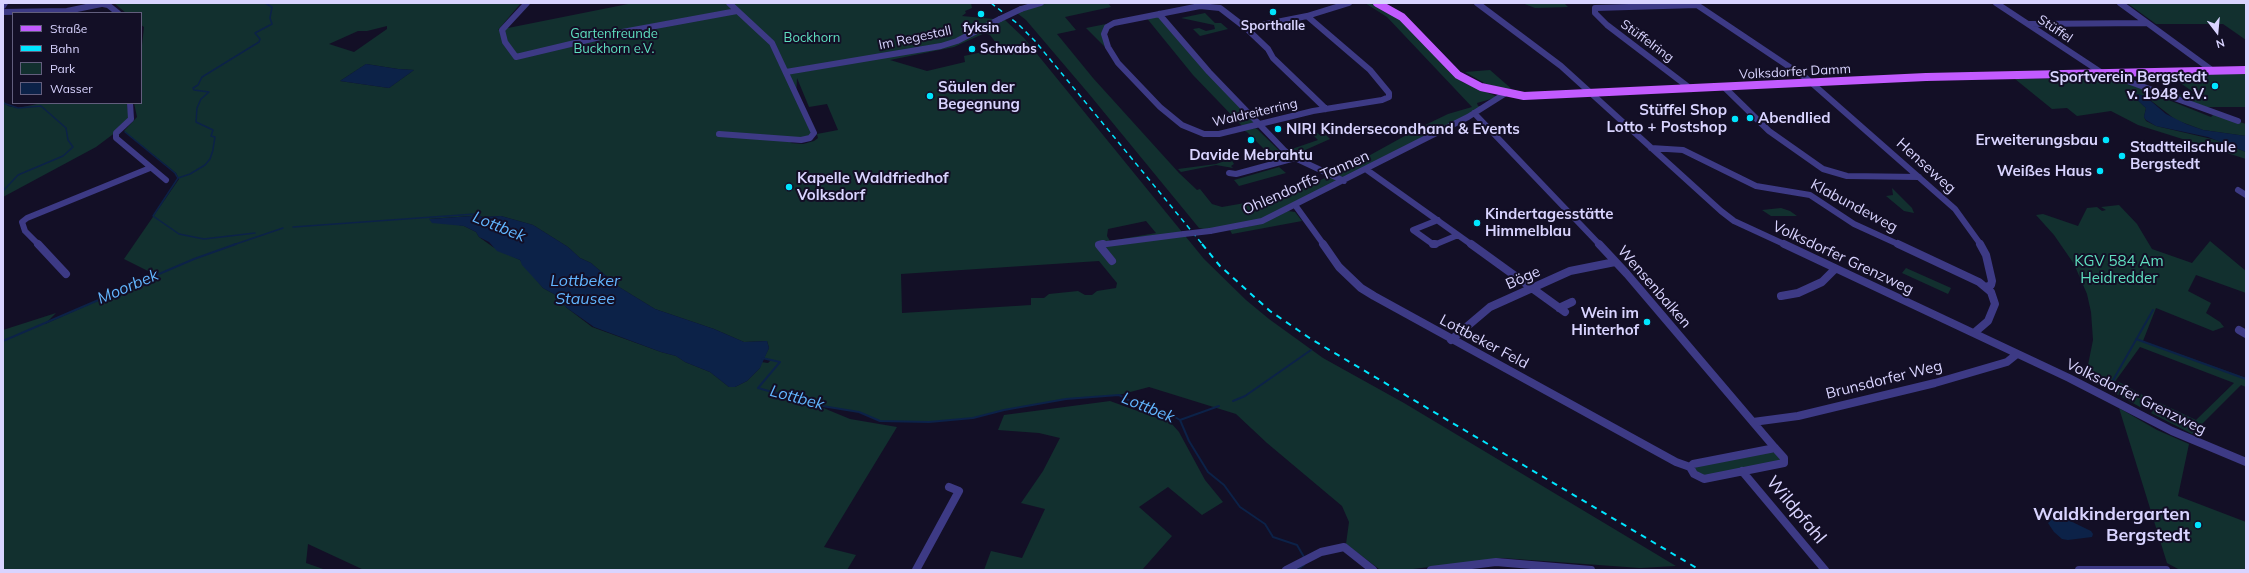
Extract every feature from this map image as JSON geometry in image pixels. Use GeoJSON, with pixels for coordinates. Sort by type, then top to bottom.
{"type":"FeatureCollection","features":[{"type":"Feature","properties":{"kind":"main road","name":"Volksdorfer Damm"},"geometry":{"type":"LineString","coordinates":[[1376,3],[1402,17],[1458,75],[1478,86],[1506,93],[1531,96],[1811,83],[2102,73],[2246,70]]}},
{"type":"Feature","properties":{"kind":"street"},"geometry":{"type":"LineString","coordinates":[[527,3],[502,30],[505,42],[516,57],[617,33],[737,11]]}},
{"type":"Feature","properties":{"kind":"street"},"geometry":{"type":"LineString","coordinates":[[719,134],[799,140],[814,135],[772,43],[729,3]]}},
{"type":"Feature","properties":{"kind":"street","name":"Im Regestall"},"geometry":{"type":"LineString","coordinates":[[786,72],[941,46],[957,41],[1021,9],[1041,3]]}},
{"type":"Feature","properties":{"kind":"street"},"geometry":{"type":"LineString","coordinates":[[1246,28],[1307,16],[1349,3]]}},
{"type":"Feature","properties":{"kind":"street","name":"Volksdorfer Grenzweg"},"geometry":{"type":"LineString","coordinates":[[1477,3],[1561,66],[1721,212],[1734,221],[2114,399],[2179,434],[2246,462]]}},
{"type":"Feature","properties":{"kind":"street","name":"Stüffel"},"geometry":{"type":"LineString","coordinates":[[1996,3],[2102,73]]}},
{"type":"Feature","properties":{"kind":"street"},"geometry":{"type":"LineString","coordinates":[[2120,3],[2213,71]]}},
{"type":"Feature","properties":{"kind":"street"},"geometry":{"type":"LineString","coordinates":[[3,12],[67,11],[104,4],[108,5],[117,12]]}},
{"type":"Feature","properties":{"kind":"street","name":"Stüffelring"},"geometry":{"type":"LineString","coordinates":[[1691,89],[1607,25],[1595,14],[1595,8],[1697,5],[1811,83]]}},
{"type":"Feature","properties":{"kind":"street","name":"Waldreiterring"},"geometry":{"type":"LineString","coordinates":[[1307,16],[1362,62],[1390,94],[1389,97],[1382,100],[1326,108],[1219,134],[1208,135],[1188,129],[1166,114],[1118,63],[1108,47],[1104,36],[1104,31],[1111,25],[1145,16],[1200,6],[1212,6],[1224,10],[1246,28],[1268,49],[1273,58],[1326,108]]}},
{"type":"Feature","properties":{"kind":"street"},"geometry":{"type":"LineString","coordinates":[[1159,14],[1206,68],[1284,151],[1295,158],[1344,181]]}},
{"type":"Feature","properties":{"kind":"street"},"geometry":{"type":"LineString","coordinates":[[2028,24],[2147,23]]}},
{"type":"Feature","properties":{"kind":"street"},"geometry":{"type":"LineString","coordinates":[[2111,73],[2122,79],[2238,121]]}},
{"type":"Feature","properties":{"kind":"street","name":"Henseweg"},"geometry":{"type":"LineString","coordinates":[[1811,83],[1950,204],[1976,236],[1986,255],[1992,272],[1991,285],[1986,287]]}},
{"type":"Feature","properties":{"kind":"street"},"geometry":{"type":"LineString","coordinates":[[1724,87],[1769,131],[1823,169],[1847,176],[1919,177]]}},
{"type":"Feature","properties":{"kind":"street","name":"Ohlendorffs Tannen"},"geometry":{"type":"LineString","coordinates":[[1112,261],[1099,245],[1210,231],[1262,221],[1367,170],[1424,138],[1474,114],[1506,93]]}},
{"type":"Feature","properties":{"kind":"street"},"geometry":{"type":"LineString","coordinates":[[130,104],[131,119],[116,133],[116,138],[166,180]]}},
{"type":"Feature","properties":{"kind":"street","name":"Wensenbalken"},"geometry":{"type":"LineString","coordinates":[[1474,114],[1615,262],[1784,458],[1784,463],[1742,471]]}},
{"type":"Feature","properties":{"kind":"street","name":"Klabundeweg"},"geometry":{"type":"LineString","coordinates":[[1651,148],[1683,150],[1756,186],[1800,192],[1814,197],[1854,224],[1986,287]]}},
{"type":"Feature","properties":{"kind":"street"},"geometry":{"type":"LineString","coordinates":[[1229,173],[1236,174],[1295,158]]}},
{"type":"Feature","properties":{"kind":"street"},"geometry":{"type":"LineString","coordinates":[[66,274],[25,231],[22,222],[26,218],[150,168]]}},
{"type":"Feature","properties":{"kind":"street"},"geometry":{"type":"LineString","coordinates":[[1367,170],[1562,310],[1572,302]]}},
{"type":"Feature","properties":{"kind":"street"},"geometry":{"type":"LineString","coordinates":[[2238,190],[2246,195]]}},
{"type":"Feature","properties":{"kind":"street","name":"Lottbeker Feld"},"geometry":{"type":"LineString","coordinates":[[1295,205],[1331,258],[1350,278],[1374,296],[1451,340],[1676,462],[1690,468],[1698,477],[1704,479],[1742,471]]}},
{"type":"Feature","properties":{"kind":"street"},"geometry":{"type":"LineString","coordinates":[[1438,220],[1412,230],[1434,245],[1458,235]]}},
{"type":"Feature","properties":{"kind":"street","name":"Böge"},"geometry":{"type":"LineString","coordinates":[[1451,340],[1489,308],[1531,288],[1577,269],[1615,262]]}},
{"type":"Feature","properties":{"kind":"street"},"geometry":{"type":"LineString","coordinates":[[1781,296],[1798,293],[1822,282],[1836,269]]}},
{"type":"Feature","properties":{"kind":"street"},"geometry":{"type":"LineString","coordinates":[[1974,333],[1988,321],[1994,308],[1994,296],[1986,287]]}},
{"type":"Feature","properties":{"kind":"street","name":"Brunsdorfer Weg"},"geometry":{"type":"LineString","coordinates":[[1753,422],[1798,416],[1935,382],[2007,362],[2014,358],[2017,354]]}},
{"type":"Feature","properties":{"kind":"street"},"geometry":{"type":"LineString","coordinates":[[1690,468],[1693,464],[1775,448]]}},
{"type":"Feature","properties":{"kind":"street","name":"Wildpfahl"},"geometry":{"type":"LineString","coordinates":[[1742,471],[1825,570]]}},
{"type":"Feature","properties":{"kind":"street"},"geometry":{"type":"LineString","coordinates":[[916,570],[959,491],[948,487]]}},
{"type":"Feature","properties":{"kind":"street"},"geometry":{"type":"LineString","coordinates":[[1286,570],[1328,549],[1344,547],[1373,570]]}},
{"type":"Feature","properties":{"kind":"street"},"geometry":{"type":"LineString","coordinates":[[1431,570],[1496,562],[1591,570]]}},
{"type":"Feature","properties":{"kind":"street"},"geometry":{"type":"LineString","coordinates":[[2079,570],[2166,570]]}},
{"type":"Feature","properties":{"kind":"green space"},"geometry":{"type":"Polygon","coordinates":[[[114,3],[521,3],[498,30],[633,3],[971,3],[972,8],[965,11],[966,13],[962,16],[1005,20],[1024,38],[1204,259],[1246,300],[1269,319],[1323,358],[1404,403],[1676,566],[1640,568],[1502,558],[1405,570],[1379,569],[1346,544],[1349,522],[1342,506],[1267,443],[1236,414],[1149,387],[1119,395],[1066,399],[1004,410],[973,418],[929,422],[880,421],[859,412],[822,406],[788,397],[821,407],[850,419],[897,427],[824,547],[856,555],[847,570],[364,570],[308,544],[306,563],[326,570],[3,570],[3,330],[56,313],[45,324],[156,275],[124,259],[179,179],[176,173],[124,131],[137,117],[134,104],[142,104],[142,45],[144,27],[142,26],[142,12],[125,12],[114,3]],[[387,26],[367,31],[358,31],[329,44],[354,52],[387,29],[387,26]],[[985,33],[954,47],[890,60],[927,71],[965,62],[964,56],[1000,48],[990,35],[985,33]],[[366,64],[340,81],[389,88],[414,70],[366,64]],[[797,78],[796,100],[813,133],[810,136],[790,143],[803,144],[814,141],[818,138],[817,134],[838,130],[827,104],[809,107],[797,78]],[[475,214],[472,216],[429,219],[464,226],[476,232],[479,237],[493,247],[520,260],[543,288],[554,294],[567,308],[592,327],[676,356],[685,362],[710,372],[729,387],[735,387],[747,381],[760,368],[761,362],[768,363],[771,360],[764,358],[769,348],[767,341],[744,342],[714,329],[655,309],[619,287],[591,263],[580,258],[568,247],[533,225],[501,216],[483,217],[475,214]],[[1146,221],[1108,229],[1107,236],[1110,241],[1156,233],[1146,221]],[[1099,261],[901,274],[902,313],[1031,305],[1031,298],[1044,298],[1049,294],[1078,291],[1085,295],[1092,295],[1097,291],[1116,288],[1117,283],[1099,261]]]}},
{"type":"Feature","properties":{"kind":"green space"},"geometry":{"type":"Polygon","coordinates":[[[1047,3],[1108,3],[1111,7],[1065,17],[1076,30],[1057,34],[1093,78],[1179,173],[1197,190],[1200,189],[1212,204],[1222,207],[1285,196],[1343,170],[1421,127],[1448,114],[1472,107],[1387,17],[1365,3],[1375,4],[1403,22],[1462,82],[1498,97],[1477,103],[1478,106],[1484,106],[1262,221],[1208,230],[1199,228],[1089,94],[1026,20],[1017,13],[1047,3]]]}},
{"type":"Feature","properties":{"kind":"green space"},"geometry":{"type":"Polygon","coordinates":[[[1522,3],[1564,3],[1568,7],[1535,8],[1522,3]]]}},
{"type":"Feature","properties":{"kind":"green space"},"geometry":{"type":"Polygon","coordinates":[[[2127,3],[2246,3],[2246,40],[2223,24],[2156,24],[2127,3]]]}},
{"type":"Feature","properties":{"kind":"green space"},"geometry":{"type":"Polygon","coordinates":[[[1205,13],[1215,23],[1221,23],[1228,29],[1200,36],[1193,29],[1199,28],[1206,31],[1215,29],[1214,25],[1181,18],[1205,13]]]}},
{"type":"Feature","properties":{"kind":"green space"},"geometry":{"type":"Polygon","coordinates":[[[1156,14],[1256,123],[1244,128],[1193,75],[1145,16],[1156,14]]]}},
{"type":"Feature","properties":{"kind":"green space"},"geometry":{"type":"Polygon","coordinates":[[[1111,23],[1106,29],[1108,47],[1105,47],[1086,28],[1111,23]]]}},
{"type":"Feature","properties":{"kind":"green space"},"geometry":{"type":"Polygon","coordinates":[[[1490,70],[1514,91],[1486,84],[1465,72],[1490,70]]]}},
{"type":"Feature","properties":{"kind":"green space","name":"Sportverein Bergstedt v. 1948 e.V."},"geometry":{"type":"Polygon","coordinates":[[[2246,73],[2246,107],[2206,107],[2172,95],[2196,94],[2169,75],[2246,73]]]}},
{"type":"Feature","properties":{"kind":"green space"},"geometry":{"type":"Polygon","coordinates":[[[2112,78],[2152,92],[2151,93],[2211,117],[2214,114],[2246,124],[2246,136],[2203,130],[2176,120],[2145,96],[2132,93],[2132,95],[2146,108],[2144,117],[2146,121],[2156,126],[2216,140],[2246,152],[2246,159],[2138,125],[2111,111],[2077,116],[2067,108],[2052,109],[2015,79],[2112,78]]]}},
{"type":"Feature","properties":{"kind":"green space"},"geometry":{"type":"Polygon","coordinates":[[[3,100],[8,106],[18,108],[37,104],[127,104],[129,118],[116,132],[96,147],[3,197],[3,100]]]}},
{"type":"Feature","properties":{"kind":"green space"},"geometry":{"type":"Polygon","coordinates":[[[1255,128],[1286,157],[1276,162],[1274,159],[1276,158],[1266,151],[1247,132],[1242,130],[1255,128]]]}},
{"type":"Feature","properties":{"kind":"green space"},"geometry":{"type":"Polygon","coordinates":[[[1313,129],[1321,136],[1326,135],[1330,139],[1294,155],[1289,150],[1318,140],[1308,130],[1313,129]]]}},
{"type":"Feature","properties":{"kind":"green space"},"geometry":{"type":"Polygon","coordinates":[[[1231,159],[1234,164],[1231,166],[1233,168],[1216,165],[1181,172],[1178,169],[1216,164],[1231,159]]]}},
{"type":"Feature","properties":{"kind":"green space"},"geometry":{"type":"Polygon","coordinates":[[[1279,167],[1286,173],[1239,186],[1234,180],[1279,167]]]}},
{"type":"Feature","properties":{"kind":"green space"},"geometry":{"type":"Polygon","coordinates":[[[1892,188],[1912,208],[1914,213],[1904,211],[1886,196],[1893,195],[1892,188]]]}},
{"type":"Feature","properties":{"kind":"green space","name":"KGV 584 Am Heidredder"},"geometry":{"type":"Polygon","coordinates":[[[2119,205],[2137,224],[2152,249],[2192,263],[2210,241],[2246,271],[2246,293],[2196,275],[2188,291],[2211,303],[2206,313],[2220,322],[2224,327],[2213,331],[2156,308],[2143,341],[2246,378],[2246,387],[2241,385],[2192,434],[2151,413],[2160,403],[2196,420],[2234,383],[2140,347],[2109,390],[2082,377],[2088,365],[2093,340],[2091,312],[2087,294],[2074,264],[2054,235],[2036,215],[2043,214],[2078,226],[2087,208],[2097,207],[2102,211],[2106,210],[2101,207],[2119,205]]]}},
{"type":"Feature","properties":{"kind":"green space"},"geometry":{"type":"Polygon","coordinates":[[[1781,208],[1790,211],[1797,216],[1771,216],[1762,210],[1781,208]]]}},
{"type":"Feature","properties":{"kind":"green space"},"geometry":{"type":"Polygon","coordinates":[[[1288,211],[1295,212],[1302,221],[1232,234],[1230,230],[1251,226],[1288,211]]]}},
{"type":"Feature","properties":{"kind":"green space"},"geometry":{"type":"Polygon","coordinates":[[[1906,268],[1951,288],[1948,294],[1902,273],[1906,268]]]}},
{"type":"Feature","properties":{"kind":"green space"},"geometry":{"type":"Polygon","coordinates":[[[2119,382],[2148,398],[2140,407],[2111,391],[2119,382]]]}},
{"type":"Feature","properties":{"kind":"green space"},"geometry":{"type":"Polygon","coordinates":[[[1110,401],[1171,423],[1179,432],[1205,480],[1223,502],[1202,515],[1168,487],[1139,507],[1172,536],[1142,570],[984,570],[991,551],[1022,558],[1045,509],[1021,503],[1043,471],[1060,438],[1039,433],[998,430],[1004,415],[1110,401]]]}},
{"type":"Feature","properties":{"kind":"green space"},"geometry":{"type":"Polygon","coordinates":[[[2119,408],[2157,430],[2189,444],[2178,496],[2246,522],[2246,570],[2180,570],[2167,563],[2119,408]]]}},
{"type":"Feature","properties":{"kind":"green space"},"geometry":{"type":"Polygon","coordinates":[[[1772,452],[1775,453],[1780,459],[1779,461],[1704,476],[1694,469],[1696,466],[1772,452]]]}},
{"type":"Feature","properties":{"kind":"water"},"geometry":{"type":"Polygon","coordinates":[[[366,64],[414,70],[389,88],[340,81],[366,64]]]}},
{"type":"Feature","properties":{"kind":"water"},"geometry":{"type":"Polygon","coordinates":[[[2132,93],[2145,96],[2166,114],[2186,124],[2203,130],[2246,136],[2246,152],[2208,137],[2156,126],[2146,120],[2144,117],[2146,108],[2132,95],[2132,93]]]}},
{"type":"Feature","properties":{"kind":"water","name":"Lottbeker Stausee"},"geometry":{"type":"Polygon","coordinates":[[[475,214],[483,217],[501,216],[533,225],[568,247],[580,258],[591,263],[619,287],[655,309],[714,329],[744,342],[767,341],[769,348],[760,368],[747,381],[735,387],[729,387],[710,372],[685,362],[676,356],[661,352],[594,327],[567,308],[554,294],[543,288],[522,265],[520,260],[497,251],[489,242],[479,237],[476,232],[464,226],[432,223],[429,219],[472,216],[475,214]]]}},
{"type":"Feature","properties":{"kind":"water"},"geometry":{"type":"Polygon","coordinates":[[[2062,517],[2091,531],[2093,534],[2092,537],[2068,540],[2062,539],[2054,532],[2048,523],[2053,518],[2062,517]]]}},
{"type":"Feature","properties":{"kind":"waterway"},"geometry":{"type":"LineString","coordinates":[[213,149],[215,137],[211,136],[213,130],[196,122],[197,108],[201,99],[209,92],[194,90],[193,88],[198,85],[202,77],[259,42],[260,39],[255,33],[272,24],[270,18],[272,7],[265,3]]}},
{"type":"Feature","properties":{"kind":"waterway","name":"Moorbek"},"geometry":{"type":"LineString","coordinates":[[3,103],[18,108],[41,106],[66,128],[68,140],[73,147],[63,156],[18,175],[3,191]]}},
{"type":"Feature","properties":{"kind":"waterway"},"geometry":{"type":"LineString","coordinates":[[125,132],[175,173],[178,178]]}},
{"type":"Feature","properties":{"kind":"waterway"},"geometry":{"type":"LineString","coordinates":[[178,178],[190,174],[205,165],[210,159],[213,150]]}},
{"type":"Feature","properties":{"kind":"waterway"},"geometry":{"type":"LineString","coordinates":[[178,178],[153,216],[179,234],[204,239],[255,233]]}},
{"type":"Feature","properties":{"kind":"waterway","name":"Lottbek"},"geometry":{"type":"LineString","coordinates":[[293,227],[475,214]]}},
{"type":"Feature","properties":{"kind":"waterway","name":"Lottbek"},"geometry":{"type":"LineString","coordinates":[[233,245],[283,228]]}},
{"type":"Feature","properties":{"kind":"waterway","name":"Moorbek"},"geometry":{"type":"LineString","coordinates":[[3,341],[194,259],[236,244]]}},
{"type":"Feature","properties":{"kind":"waterway"},"geometry":{"type":"LineString","coordinates":[[2136,339],[2153,310]]}},
{"type":"Feature","properties":{"kind":"waterway"},"geometry":{"type":"LineString","coordinates":[[2112,382],[2136,339]]}},
{"type":"Feature","properties":{"kind":"waterway"},"geometry":{"type":"LineString","coordinates":[[2136,339],[2246,379]]}},
{"type":"Feature","properties":{"kind":"waterway"},"geometry":{"type":"LineString","coordinates":[[1233,401],[1245,396],[1311,350]]}},
{"type":"Feature","properties":{"kind":"waterway","name":"Lottbek"},"geometry":{"type":"LineString","coordinates":[[762,358],[780,362],[758,388],[822,406],[859,412],[880,421],[929,422],[973,418],[1004,410],[1066,399],[1119,395],[1145,409],[1168,413],[1180,420]]}},
{"type":"Feature","properties":{"kind":"waterway"},"geometry":{"type":"LineString","coordinates":[[1180,420],[1219,406]]}},
{"type":"Feature","properties":{"kind":"waterway","name":"Lottbek"},"geometry":{"type":"LineString","coordinates":[[1180,420],[1189,441],[1208,472],[1224,485],[1240,507],[1265,524],[1273,537],[1297,545],[1304,557]]}},
{"type":"Feature","properties":{"kind":"waterway","name":"Lottbek"},"geometry":{"type":"LineString","coordinates":[[1297,570],[1304,565]]}},
{"type":"Feature","properties":{"kind":"railway"},"geometry":{"type":"LineString","coordinates":[[991,3],[1018,24],[1035,41],[1203,245]]}},
{"type":"Feature","properties":{"kind":"railway"},"geometry":{"type":"LineString","coordinates":[[1202,244],[1220,266],[1270,311],[1311,339],[1700,570]]}},
{"type":"Feature","properties":{"kind":"place","name":"Sporthalle"},"geometry":{"type":"Point","coordinates":[1273,12]}},
{"type":"Feature","properties":{"kind":"place","name":"fyksin"},"geometry":{"type":"Point","coordinates":[981,14]}},
{"type":"Feature","properties":{"kind":"place","name":"Schwabs"},"geometry":{"type":"Point","coordinates":[972,49]}},
{"type":"Feature","properties":{"kind":"place","name":"Sportverein Bergstedt v. 1948 e.V."},"geometry":{"type":"Point","coordinates":[2215,86]}},
{"type":"Feature","properties":{"kind":"place","name":"Säulen der Begegnung"},"geometry":{"type":"Point","coordinates":[930,96]}},
{"type":"Feature","properties":{"kind":"place","name":"Abendlied"},"geometry":{"type":"Point","coordinates":[1750,118]}},
{"type":"Feature","properties":{"kind":"place","name":"Stüffel Shop Lotto + Postshop"},"geometry":{"type":"Point","coordinates":[1735,119]}},
{"type":"Feature","properties":{"kind":"place","name":"NIRI Kindersecondhand & Events"},"geometry":{"type":"Point","coordinates":[1278,129]}},
{"type":"Feature","properties":{"kind":"place","name":"Davide Mebrahtu"},"geometry":{"type":"Point","coordinates":[1251,140]}},
{"type":"Feature","properties":{"kind":"place","name":"Erweiterungsbau"},"geometry":{"type":"Point","coordinates":[2106,140]}},
{"type":"Feature","properties":{"kind":"place","name":"Stadtteilschule Bergstedt"},"geometry":{"type":"Point","coordinates":[2122,156]}},
{"type":"Feature","properties":{"kind":"place","name":"Weißes Haus"},"geometry":{"type":"Point","coordinates":[2100,171]}},
{"type":"Feature","properties":{"kind":"place","name":"Kapelle Waldfriedhof Volksdorf"},"geometry":{"type":"Point","coordinates":[789,187]}},
{"type":"Feature","properties":{"kind":"place","name":"Kindertagesstätte Himmelblau"},"geometry":{"type":"Point","coordinates":[1477,223]}},
{"type":"Feature","properties":{"kind":"place","name":"Wein im Hinterhof"},"geometry":{"type":"Point","coordinates":[1647,322]}},
{"type":"Feature","properties":{"kind":"place","name":"Waldkindergarten Bergstedt"},"geometry":{"type":"Point","coordinates":[2198,525]}},
{"type":"Feature","properties":{"kind":"park label","name":"Bockhorn"},"geometry":{"type":"Point","coordinates":[812,38]}},
{"type":"Feature","properties":{"kind":"park label","name":"Gartenfreunde Buckhorn e.V."},"geometry":{"type":"Point","coordinates":[614,42]}}]}
